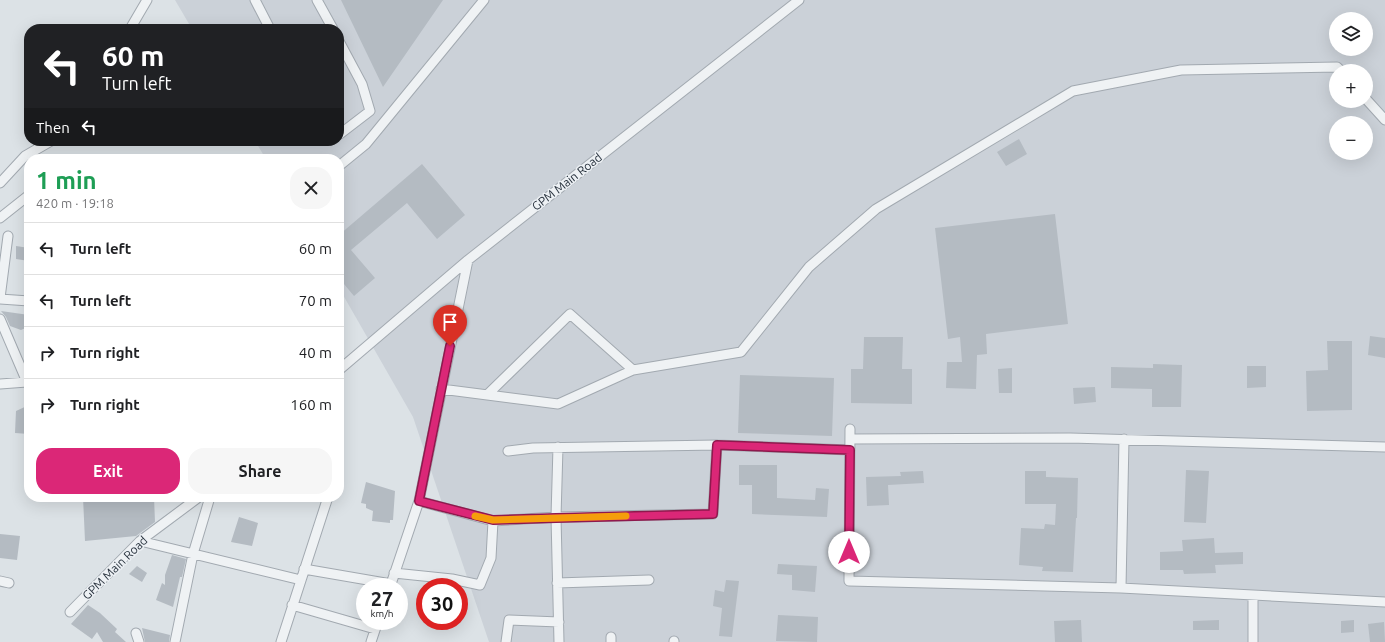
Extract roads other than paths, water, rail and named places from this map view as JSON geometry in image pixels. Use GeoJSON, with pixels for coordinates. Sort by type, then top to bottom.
{"type":"FeatureCollection","features":[{"type":"Feature","properties":{"kind":"street"},"geometry":{"type":"LineString","coordinates":[[133,24],[147,0]]}},
{"type":"Feature","properties":{"kind":"street"},"geometry":{"type":"LineString","coordinates":[[255,0],[267,24]]}},
{"type":"Feature","properties":{"kind":"street"},"geometry":{"type":"LineString","coordinates":[[317,0],[330,24]]}},
{"type":"Feature","properties":{"kind":"street"},"geometry":{"type":"LineString","coordinates":[[344,162],[366,144],[484,0]]}},
{"type":"Feature","properties":{"kind":"street","name":"GPM Main Road"},"geometry":{"type":"LineString","coordinates":[[344,366],[468,260],[799,0]]}},
{"type":"Feature","properties":{"kind":"street"},"geometry":{"type":"LineString","coordinates":[[344,50],[362,84],[370,111],[344,131]]}},
{"type":"Feature","properties":{"kind":"street"},"geometry":{"type":"LineString","coordinates":[[441,390],[558,404],[633,370],[741,352],[809,267],[876,209],[1074,91],[1181,70],[1329,66]]}},
{"type":"Feature","properties":{"kind":"street"},"geometry":{"type":"LineString","coordinates":[[1373,107],[1385,120]]}},
{"type":"Feature","properties":{"kind":"street"},"geometry":{"type":"LineString","coordinates":[[28,154],[42,146]]}},
{"type":"Feature","properties":{"kind":"street"},"geometry":{"type":"LineString","coordinates":[[0,183],[24,157]]}},
{"type":"Feature","properties":{"kind":"street"},"geometry":{"type":"LineString","coordinates":[[0,218],[24,199]]}},
{"type":"Feature","properties":{"kind":"street"},"geometry":{"type":"LineString","coordinates":[[8,236],[0,298],[24,300]]}},
{"type":"Feature","properties":{"kind":"street"},"geometry":{"type":"LineString","coordinates":[[392,578],[419,501],[468,260]]}},
{"type":"Feature","properties":{"kind":"street"},"geometry":{"type":"LineString","coordinates":[[487,395],[570,314],[633,370]]}},
{"type":"Feature","properties":{"kind":"street"},"geometry":{"type":"LineString","coordinates":[[0,319],[24,375]]}},
{"type":"Feature","properties":{"kind":"street"},"geometry":{"type":"LineString","coordinates":[[0,384],[24,382]]}},
{"type":"Feature","properties":{"kind":"street"},"geometry":{"type":"LineString","coordinates":[[850,429],[849,581],[1121,588],[1385,602]]}},
{"type":"Feature","properties":{"kind":"street"},"geometry":{"type":"LineString","coordinates":[[850,439],[1070,438],[1385,447]]}},
{"type":"Feature","properties":{"kind":"street"},"geometry":{"type":"LineString","coordinates":[[1121,588],[1124,439]]}},
{"type":"Feature","properties":{"kind":"street"},"geometry":{"type":"LineString","coordinates":[[419,501],[493,520],[713,514],[717,445]]}},
{"type":"Feature","properties":{"kind":"street"},"geometry":{"type":"LineString","coordinates":[[508,451],[558,447],[717,445],[850,450]]}},
{"type":"Feature","properties":{"kind":"street"},"geometry":{"type":"LineString","coordinates":[[558,447],[556,518],[559,642]]}},
{"type":"Feature","properties":{"kind":"street","name":"GPM Main Road"},"geometry":{"type":"LineString","coordinates":[[70,612],[140,541],[192,502]]}},
{"type":"Feature","properties":{"kind":"street"},"geometry":{"type":"LineString","coordinates":[[175,642],[193,554],[209,502]]}},
{"type":"Feature","properties":{"kind":"street"},"geometry":{"type":"LineString","coordinates":[[281,642],[326,502]]}},
{"type":"Feature","properties":{"kind":"street"},"geometry":{"type":"LineString","coordinates":[[394,573],[452,579],[480,585],[491,558],[493,520]]}},
{"type":"Feature","properties":{"kind":"street"},"geometry":{"type":"LineString","coordinates":[[140,541],[301,580]]}},
{"type":"Feature","properties":{"kind":"street"},"geometry":{"type":"LineString","coordinates":[[304,570],[356,580]]}},
{"type":"Feature","properties":{"kind":"street"},"geometry":{"type":"LineString","coordinates":[[557,583],[649,580]]}},
{"type":"Feature","properties":{"kind":"street"},"geometry":{"type":"LineString","coordinates":[[1253,595],[1253,642]]}},
{"type":"Feature","properties":{"kind":"street"},"geometry":{"type":"LineString","coordinates":[[292,605],[356,620]]}},
{"type":"Feature","properties":{"kind":"street"},"geometry":{"type":"LineString","coordinates":[[506,642],[509,620],[559,622]]}},
{"type":"Feature","properties":{"kind":"street"},"geometry":{"type":"LineString","coordinates":[[371,642],[375,630]]}}]}
